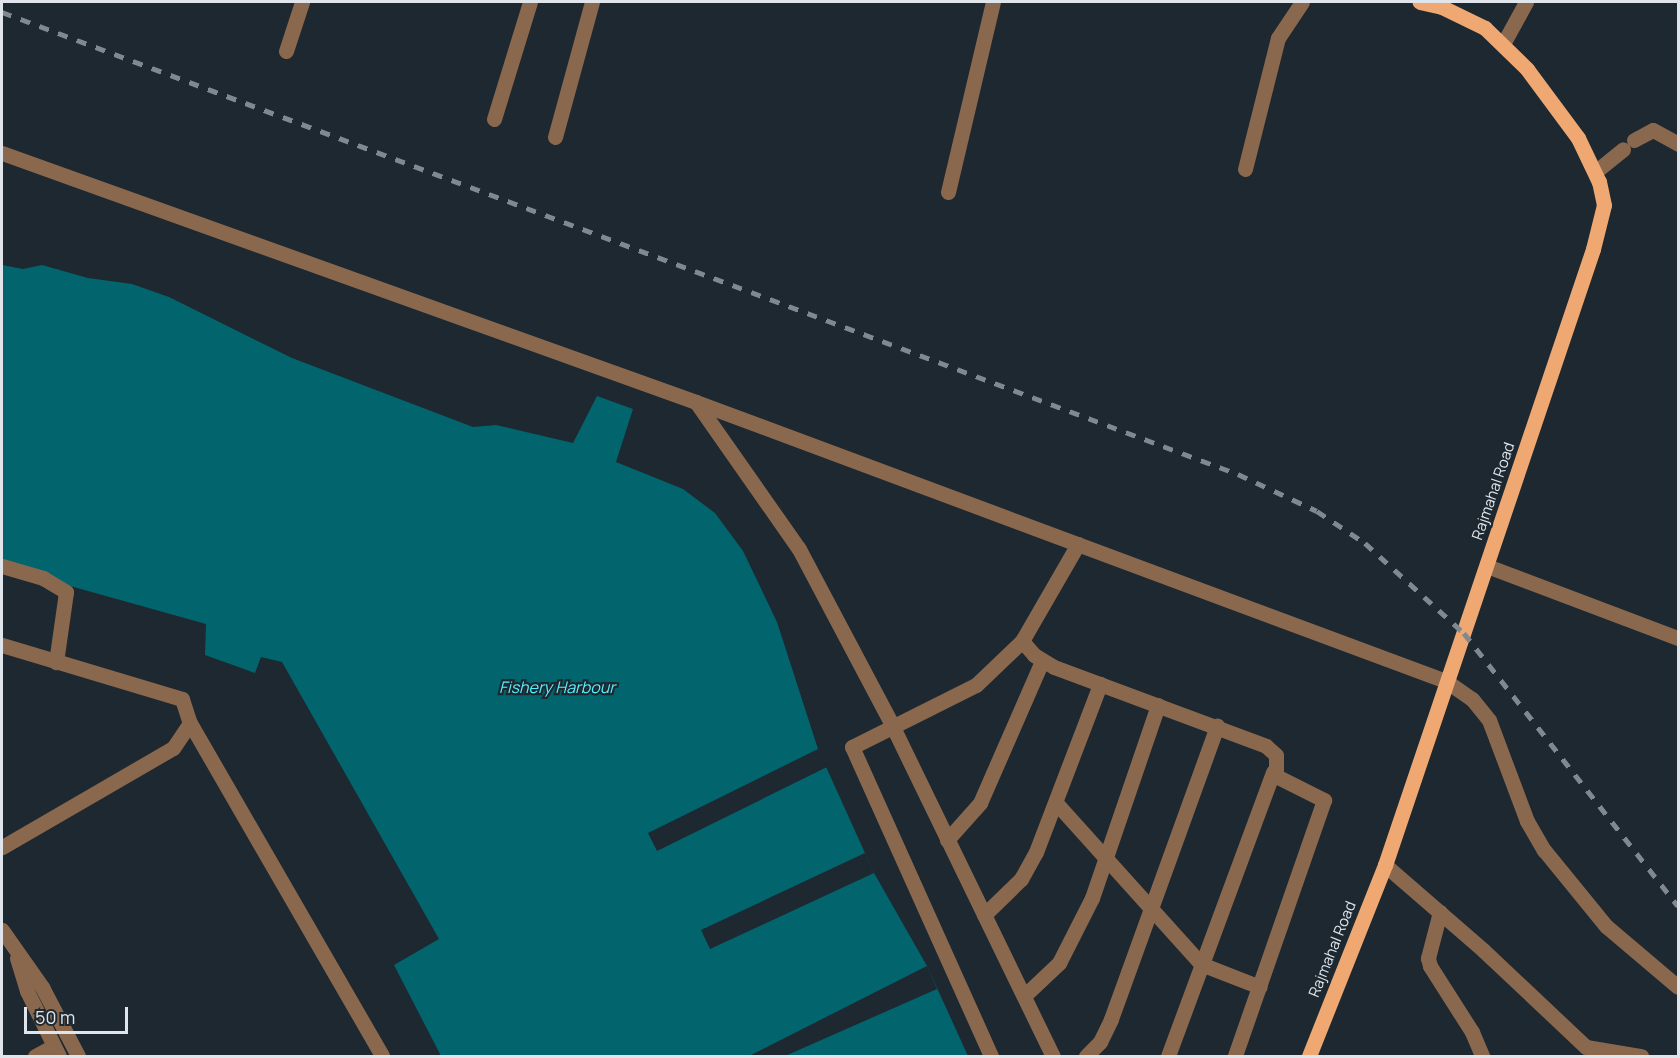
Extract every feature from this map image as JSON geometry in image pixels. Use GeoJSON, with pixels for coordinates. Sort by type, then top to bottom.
{"type":"FeatureCollection","features":[{"type":"Feature","properties":{"kind":"main road","name":"Rajmahal Road"},"geometry":{"type":"LineString","coordinates":[[1309,1056],[1385,865],[1593,249],[1604,205],[1595,172],[1578,138],[1550,97],[1503,44],[1463,16],[1420,2]]}},
{"type":"Feature","properties":{"kind":"street"},"geometry":{"type":"LineString","coordinates":[[286,51],[302,2]]}},
{"type":"Feature","properties":{"kind":"street"},"geometry":{"type":"LineString","coordinates":[[494,118],[530,2]]}},
{"type":"Feature","properties":{"kind":"street"},"geometry":{"type":"LineString","coordinates":[[555,137],[592,2]]}},
{"type":"Feature","properties":{"kind":"street"},"geometry":{"type":"LineString","coordinates":[[948,192],[993,2]]}},
{"type":"Feature","properties":{"kind":"street"},"geometry":{"type":"LineString","coordinates":[[1245,169],[1278,38],[1302,2]]}},
{"type":"Feature","properties":{"kind":"street"},"geometry":{"type":"LineString","coordinates":[[1503,44],[1526,2]]}},
{"type":"Feature","properties":{"kind":"street"},"geometry":{"type":"LineString","coordinates":[[1595,172],[1629,144],[1653,130],[1678,144]]}},
{"type":"Feature","properties":{"kind":"street"},"geometry":{"type":"LineString","coordinates":[[2,153],[601,367],[1446,681],[1472,699],[1489,720],[1527,821],[1544,850],[1606,926],[1678,987]]}},
{"type":"Feature","properties":{"kind":"street"},"geometry":{"type":"LineString","coordinates":[[696,402],[799,549],[892,725],[1053,1056]]}},
{"type":"Feature","properties":{"kind":"street"},"geometry":{"type":"LineString","coordinates":[[991,1056],[852,752],[855,743],[967,691],[1022,641],[1078,543]]}},
{"type":"Feature","properties":{"kind":"street"},"geometry":{"type":"LineString","coordinates":[[2,566],[43,578],[66,592],[56,662]]}},
{"type":"Feature","properties":{"kind":"street"},"geometry":{"type":"LineString","coordinates":[[1487,566],[1678,639]]}},
{"type":"Feature","properties":{"kind":"street"},"geometry":{"type":"LineString","coordinates":[[1022,641],[1042,661],[1217,726],[1272,750],[1276,755],[1273,772],[1204,965],[1168,1056]]}},
{"type":"Feature","properties":{"kind":"street"},"geometry":{"type":"LineString","coordinates":[[2,645],[182,699],[190,723],[382,1056]]}},
{"type":"Feature","properties":{"kind":"street"},"geometry":{"type":"LineString","coordinates":[[947,840],[980,803],[1042,661]]}},
{"type":"Feature","properties":{"kind":"street"},"geometry":{"type":"LineString","coordinates":[[984,915],[1021,879],[1057,804],[1100,684]]}},
{"type":"Feature","properties":{"kind":"street"},"geometry":{"type":"LineString","coordinates":[[1024,996],[1051,973],[1066,952],[1106,862],[1158,705]]}},
{"type":"Feature","properties":{"kind":"street"},"geometry":{"type":"LineString","coordinates":[[2,848],[173,748],[190,723]]}},
{"type":"Feature","properties":{"kind":"street"},"geometry":{"type":"LineString","coordinates":[[1086,1056],[1106,1031],[1217,726]]}},
{"type":"Feature","properties":{"kind":"street"},"geometry":{"type":"LineString","coordinates":[[1235,1056],[1324,805],[1322,796],[1280,779],[1273,772]]}},
{"type":"Feature","properties":{"kind":"street"},"geometry":{"type":"LineString","coordinates":[[1057,804],[1106,862],[1204,965],[1260,987]]}},
{"type":"Feature","properties":{"kind":"street"},"geometry":{"type":"LineString","coordinates":[[1385,865],[1440,912],[1589,1053],[1641,1056]]}},
{"type":"Feature","properties":{"kind":"street"},"geometry":{"type":"LineString","coordinates":[[1440,912],[1428,958],[1430,966],[1472,1032],[1482,1056]]}},
{"type":"Feature","properties":{"kind":"street"},"geometry":{"type":"LineString","coordinates":[[2,930],[42,987],[78,1056]]}},
{"type":"Feature","properties":{"kind":"street"},"geometry":{"type":"LineString","coordinates":[[14,947],[27,991],[56,1052],[35,1056]]}},
{"type":"Feature","properties":{"kind":"water","name":"Fishery Harbour"},"geometry":{"type":"Polygon","coordinates":[[[2,265],[23,269],[42,265],[88,278],[132,284],[169,297],[292,358],[473,427],[496,425],[573,443],[597,396],[633,409],[616,462],[683,489],[715,513],[743,551],[777,622],[818,749],[874,873],[927,966],[968,1056],[441,1056],[394,965],[439,939],[282,662],[261,657],[255,673],[205,655],[206,624],[2,567],[2,265]]]}},
{"type":"Feature","properties":{"kind":"pier"},"geometry":{"type":"Polygon","coordinates":[[[818,749],[827,767],[657,851],[648,833],[818,749]]]}},
{"type":"Feature","properties":{"kind":"pier"},"geometry":{"type":"Polygon","coordinates":[[[865,853],[874,873],[710,949],[701,930],[865,853]]]}},
{"type":"Feature","properties":{"kind":"pier"},"geometry":{"type":"Polygon","coordinates":[[[927,966],[937,989],[785,1056],[749,1056],[927,966]]]}},
{"type":"Feature","properties":{"kind":"railway"},"geometry":{"type":"LineString","coordinates":[[2,12],[1238,474],[1317,511],[1365,543],[1464,633],[1678,906]]}}]}
